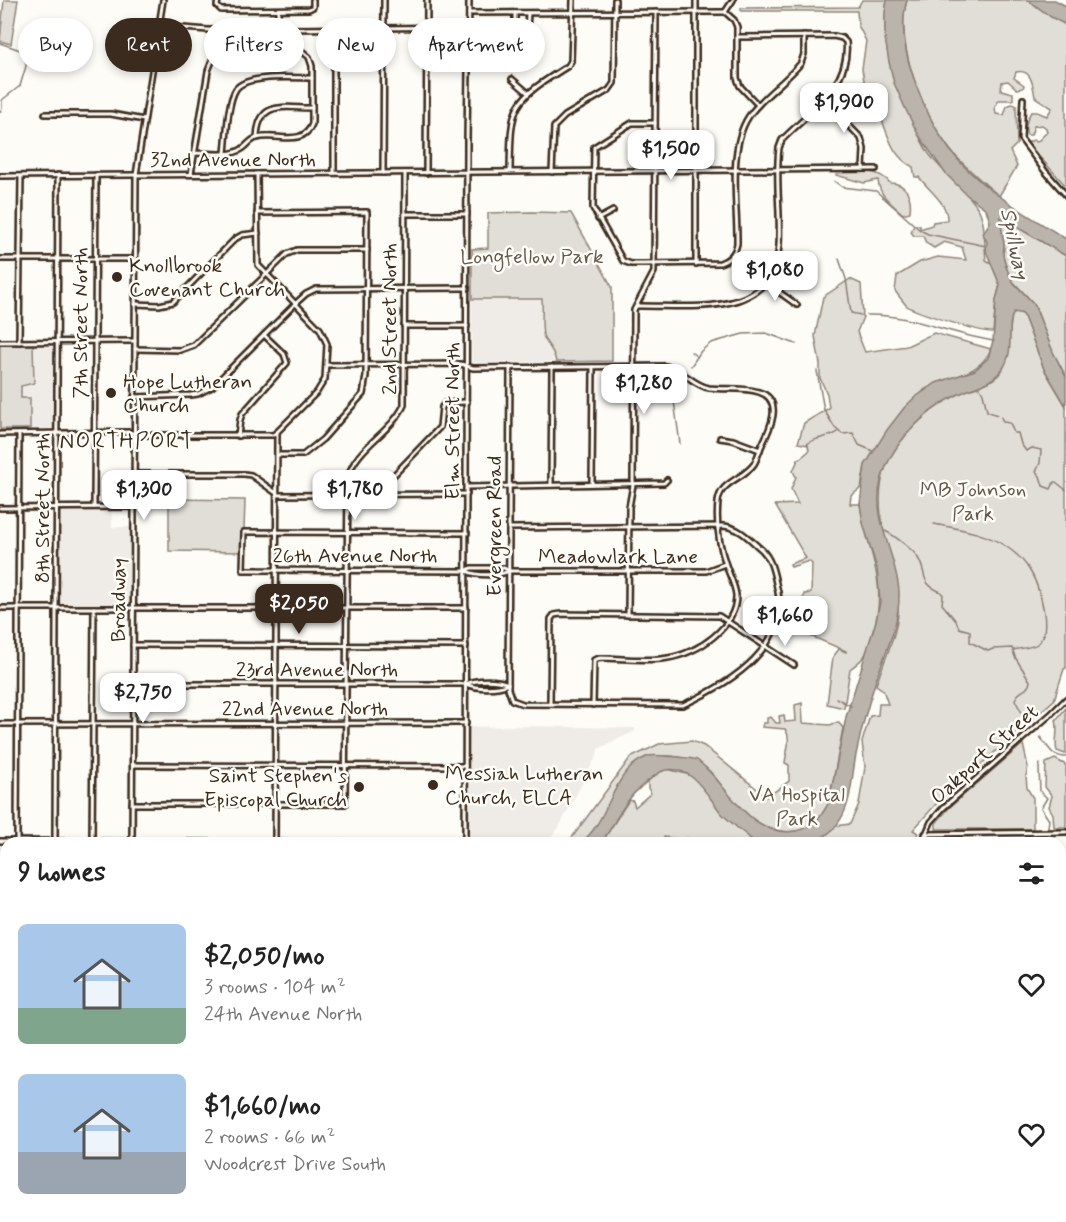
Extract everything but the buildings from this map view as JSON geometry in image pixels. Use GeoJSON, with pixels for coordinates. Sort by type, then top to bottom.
{"type":"FeatureCollection","features":[{"type":"Feature","properties":{"kind":"street","name":"Broadway"},"geometry":{"type":"LineString","coordinates":[[160,18],[163,0]]}},
{"type":"Feature","properties":{"kind":"street"},"geometry":{"type":"LineString","coordinates":[[218,0],[217,6],[220,10],[309,9],[313,6],[313,0]]}},
{"type":"Feature","properties":{"kind":"street"},"geometry":{"type":"LineString","coordinates":[[384,0],[384,18]]}},
{"type":"Feature","properties":{"kind":"street"},"geometry":{"type":"LineString","coordinates":[[427,0],[427,18]]}},
{"type":"Feature","properties":{"kind":"street","name":"Elm Street North"},"geometry":{"type":"LineString","coordinates":[[469,0],[469,18]]}},
{"type":"Feature","properties":{"kind":"street"},"geometry":{"type":"LineString","coordinates":[[510,172],[513,115],[527,92],[568,66],[572,61],[573,0]]}},
{"type":"Feature","properties":{"kind":"street"},"geometry":{"type":"LineString","coordinates":[[552,172],[554,127],[565,116],[609,90],[614,83],[615,0]]}},
{"type":"Feature","properties":{"kind":"street"},"geometry":{"type":"LineString","coordinates":[[696,0],[696,264]]}},
{"type":"Feature","properties":{"kind":"street"},"geometry":{"type":"LineString","coordinates":[[725,12],[733,0]]}},
{"type":"Feature","properties":{"kind":"street"},"geometry":{"type":"LineString","coordinates":[[278,9],[278,18]]}},
{"type":"Feature","properties":{"kind":"street"},"geometry":{"type":"LineString","coordinates":[[628,615],[628,527],[633,485],[633,366],[636,306],[654,272],[656,12]]}},
{"type":"Feature","properties":{"kind":"street"},"geometry":{"type":"LineString","coordinates":[[469,14],[725,12],[736,23],[737,78],[740,86],[758,105]]}},
{"type":"Feature","properties":{"kind":"street"},"geometry":{"type":"LineString","coordinates":[[515,13],[515,30],[518,35],[527,31],[528,13]]}},
{"type":"Feature","properties":{"kind":"street"},"geometry":{"type":"LineString","coordinates":[[655,123],[632,123],[597,144],[593,150],[593,208],[598,219],[623,261],[631,264],[725,262],[736,249],[736,170],[741,130],[758,105],[801,63],[804,54],[804,36]]}},
{"type":"Feature","properties":{"kind":"street"},"geometry":{"type":"LineString","coordinates":[[636,306],[729,304],[749,296],[765,282],[778,256],[779,148],[782,140],[824,100],[838,83],[845,62],[846,42],[834,36],[737,37]]}},
{"type":"Feature","properties":{"kind":"street"},"geometry":{"type":"LineString","coordinates":[[195,153],[225,153],[242,150],[257,138],[300,137],[311,129],[311,61],[304,53]]}},
{"type":"Feature","properties":{"kind":"street","name":"Broadway"},"geometry":{"type":"LineString","coordinates":[[132,837],[136,175],[152,72]]}},
{"type":"Feature","properties":{"kind":"street"},"geometry":{"type":"LineString","coordinates":[[191,174],[208,72]]}},
{"type":"Feature","properties":{"kind":"street"},"geometry":{"type":"LineString","coordinates":[[334,72],[334,173]]}},
{"type":"Feature","properties":{"kind":"street"},"geometry":{"type":"LineString","coordinates":[[383,173],[384,72]]}},
{"type":"Feature","properties":{"kind":"street"},"geometry":{"type":"LineString","coordinates":[[426,173],[427,72]]}},
{"type":"Feature","properties":{"kind":"street","name":"Elm Street North"},"geometry":{"type":"LineString","coordinates":[[465,837],[468,72]]}},
{"type":"Feature","properties":{"kind":"street"},"geometry":{"type":"LineString","coordinates":[[225,153],[232,100],[238,87],[251,80],[312,78]]}},
{"type":"Feature","properties":{"kind":"street"},"geometry":{"type":"LineString","coordinates":[[512,79],[527,92]]}},
{"type":"Feature","properties":{"kind":"street"},"geometry":{"type":"LineString","coordinates":[[1023,99],[1021,139],[1066,195]]}},
{"type":"Feature","properties":{"kind":"street"},"geometry":{"type":"LineString","coordinates":[[824,100],[861,138],[864,148],[863,170]]}},
{"type":"Feature","properties":{"kind":"street"},"geometry":{"type":"LineString","coordinates":[[257,138],[260,117],[269,109],[312,108]]}},
{"type":"Feature","properties":{"kind":"street"},"geometry":{"type":"LineString","coordinates":[[45,114],[106,114],[144,120]]}},
{"type":"Feature","properties":{"kind":"street","name":"32nd Avenue North"},"geometry":{"type":"LineString","coordinates":[[0,176],[876,169]]}},
{"type":"Feature","properties":{"kind":"street","name":"2nd Street North"},"geometry":{"type":"LineString","coordinates":[[275,804],[345,804],[348,477],[354,462],[395,418],[404,405],[405,173]]}},
{"type":"Feature","properties":{"kind":"street"},"geometry":{"type":"LineString","coordinates":[[0,434],[273,435],[317,392],[325,379],[327,365],[327,344],[324,335],[258,265],[257,174]]}},
{"type":"Feature","properties":{"kind":"street","name":"8th Street North"},"geometry":{"type":"LineString","coordinates":[[55,837],[58,175]]}},
{"type":"Feature","properties":{"kind":"street","name":"7th Street North"},"geometry":{"type":"LineString","coordinates":[[94,507],[96,175]]}},
{"type":"Feature","properties":{"kind":"street"},"geometry":{"type":"LineString","coordinates":[[19,342],[21,176]]}},
{"type":"Feature","properties":{"kind":"street"},"geometry":{"type":"LineString","coordinates":[[598,219],[613,211]]}},
{"type":"Feature","properties":{"kind":"street"},"geometry":{"type":"LineString","coordinates":[[257,213],[368,212],[366,364],[363,394],[323,440],[303,455],[277,455]]}},
{"type":"Feature","properties":{"kind":"street"},"geometry":{"type":"LineString","coordinates":[[405,214],[467,214]]}},
{"type":"Feature","properties":{"kind":"street"},"geometry":{"type":"LineString","coordinates":[[135,304],[172,302],[235,239],[242,235],[258,233]]}},
{"type":"Feature","properties":{"kind":"street"},"geometry":{"type":"LineString","coordinates":[[135,349],[180,350],[194,345],[287,254],[297,250],[366,250]]}},
{"type":"Feature","properties":{"kind":"street"},"geometry":{"type":"LineString","coordinates":[[0,259],[135,259]]}},
{"type":"Feature","properties":{"kind":"street"},"geometry":{"type":"LineString","coordinates":[[765,282],[797,305]]}},
{"type":"Feature","properties":{"kind":"street"},"geometry":{"type":"LineString","coordinates":[[134,397],[191,395],[204,392],[212,387],[296,303],[316,289],[467,288]]}},
{"type":"Feature","properties":{"kind":"street"},"geometry":{"type":"LineString","coordinates":[[404,326],[467,326]]}},
{"type":"Feature","properties":{"kind":"street"},"geometry":{"type":"LineString","coordinates":[[238,436],[242,414],[287,363],[284,354],[264,335]]}},
{"type":"Feature","properties":{"kind":"street"},"geometry":{"type":"LineString","coordinates":[[0,342],[135,341]]}},
{"type":"Feature","properties":{"kind":"street"},"geometry":{"type":"LineString","coordinates":[[327,365],[404,364],[472,368],[672,367],[707,387],[763,394],[774,410],[771,426],[755,463],[721,490],[718,501],[720,544],[736,595],[733,612],[714,636],[690,651],[675,657],[594,660],[593,705]]}},
{"type":"Feature","properties":{"kind":"street"},"geometry":{"type":"LineString","coordinates":[[551,485],[552,367]]}},
{"type":"Feature","properties":{"kind":"street"},"geometry":{"type":"LineString","coordinates":[[592,484],[593,367]]}},
{"type":"Feature","properties":{"kind":"street","name":"Evergreen Road"},"geometry":{"type":"LineString","coordinates":[[508,684],[510,368]]}},
{"type":"Feature","properties":{"kind":"street"},"geometry":{"type":"LineString","coordinates":[[389,494],[392,478],[440,427],[442,407],[445,404],[467,402]]}},
{"type":"Feature","properties":{"kind":"street"},"geometry":{"type":"LineString","coordinates":[[275,837],[277,432]]}},
{"type":"Feature","properties":{"kind":"street"},"geometry":{"type":"LineString","coordinates":[[17,837],[19,434]]}},
{"type":"Feature","properties":{"kind":"street"},"geometry":{"type":"LineString","coordinates":[[720,438],[733,440],[760,450]]}},
{"type":"Feature","properties":{"kind":"street"},"geometry":{"type":"LineString","coordinates":[[134,474],[244,474],[251,475],[277,494],[467,494]]}},
{"type":"Feature","properties":{"kind":"street"},"geometry":{"type":"LineString","coordinates":[[467,487],[633,485],[664,483],[667,480]]}},
{"type":"Feature","properties":{"kind":"street"},"geometry":{"type":"LineString","coordinates":[[0,508],[134,507]]}},
{"type":"Feature","properties":{"kind":"street"},"geometry":{"type":"LineString","coordinates":[[508,684],[510,698],[518,703],[683,705],[745,668],[766,646],[774,629],[781,599],[769,557],[737,528],[718,526],[510,528]]}},
{"type":"Feature","properties":{"kind":"street","name":"26th Avenue North"},"geometry":{"type":"LineString","coordinates":[[277,532],[244,532],[243,570],[466,571]]}},
{"type":"Feature","properties":{"kind":"street"},"geometry":{"type":"LineString","coordinates":[[277,532],[466,533]]}},
{"type":"Feature","properties":{"kind":"street","name":"Meadowlark Lane"},"geometry":{"type":"LineString","coordinates":[[466,571],[504,573],[509,571],[706,571],[726,564]]}},
{"type":"Feature","properties":{"kind":"street"},"geometry":{"type":"LineString","coordinates":[[0,608],[466,608]]}},
{"type":"Feature","properties":{"kind":"street"},"geometry":{"type":"LineString","coordinates":[[92,837],[94,608]]}},
{"type":"Feature","properties":{"kind":"street"},"geometry":{"type":"LineString","coordinates":[[550,704],[551,619],[554,615],[719,616],[794,665]]}},
{"type":"Feature","properties":{"kind":"street"},"geometry":{"type":"LineString","coordinates":[[133,645],[466,646]]}},
{"type":"Feature","properties":{"kind":"street","name":"23rd Avenue North"},"geometry":{"type":"LineString","coordinates":[[133,684],[466,684],[503,687],[508,684]]}},
{"type":"Feature","properties":{"kind":"street","name":"Oakport Street"},"geometry":{"type":"LineString","coordinates":[[924,837],[931,822],[943,808],[1066,699]]}},
{"type":"Feature","properties":{"kind":"street","name":"22nd Avenue North"},"geometry":{"type":"LineString","coordinates":[[0,724],[466,723]]}},
{"type":"Feature","properties":{"kind":"street"},"geometry":{"type":"LineString","coordinates":[[132,765],[465,766]]}},
{"type":"Feature","properties":{"kind":"street"},"geometry":{"type":"LineString","coordinates":[[132,804],[275,804]]}},
{"type":"Feature","properties":{"kind":"street"},"geometry":{"type":"LineString","coordinates":[[925,834],[1066,832]]}},
{"type":"Feature","properties":{"kind":"shaded area"},"geometry":{"type":"Polygon","coordinates":[[[887,0],[907,0],[904,29],[910,67],[929,115],[950,150],[975,177],[989,188],[1066,239],[1066,256],[1000,217],[1006,267],[1013,282],[1034,304],[1053,352],[1066,377],[1066,406],[1044,369],[1023,314],[1014,312],[1010,326],[1008,359],[1004,367],[988,382],[957,395],[932,410],[910,430],[892,454],[881,481],[879,509],[897,578],[899,603],[892,637],[863,723],[845,810],[830,832],[823,837],[748,837],[723,815],[692,778],[676,770],[666,770],[651,778],[631,797],[605,837],[587,837],[601,817],[623,776],[634,764],[648,756],[673,756],[697,760],[752,818],[765,827],[780,831],[796,831],[807,827],[820,817],[829,802],[846,717],[880,602],[877,569],[863,523],[860,504],[865,465],[887,430],[914,398],[936,383],[975,370],[988,358],[993,341],[996,300],[1000,285],[986,251],[987,242],[983,234],[990,222],[986,209],[967,195],[945,173],[918,134],[894,83],[885,38],[887,0]]]}},
{"type":"Feature","properties":{"kind":"shaded area"},"geometry":{"type":"Polygon","coordinates":[[[1028,0],[1055,0],[1066,6],[1066,25],[1051,17],[1028,0]]]}},
{"type":"Feature","properties":{"kind":"shaded area"},"geometry":{"type":"Polygon","coordinates":[[[472,299],[543,299],[543,335],[553,350],[556,362],[472,363],[472,299]]]}},
{"type":"Feature","properties":{"kind":"shaded area"},"geometry":{"type":"Polygon","coordinates":[[[33,344],[55,346],[55,428],[30,429],[30,399],[21,399],[21,386],[34,383],[33,344]]]}},
{"type":"Feature","properties":{"kind":"shaded area"},"geometry":{"type":"Polygon","coordinates":[[[59,510],[112,510],[112,527],[130,527],[129,606],[59,606],[59,510]]]}},
{"type":"Feature","properties":{"kind":"shaded area"},"geometry":{"type":"Polygon","coordinates":[[[469,727],[635,728],[635,731],[598,749],[558,829],[551,837],[469,837],[469,727]]]}},
{"type":"Feature","properties":{"kind":"green space"},"geometry":{"type":"Polygon","coordinates":[[[4,0],[18,0],[11,44],[0,41],[4,0]]]}},
{"type":"Feature","properties":{"kind":"green space"},"geometry":{"type":"Polygon","coordinates":[[[862,0],[887,0],[885,33],[887,49],[895,81],[908,112],[930,155],[969,196],[979,210],[984,228],[986,260],[991,263],[1000,285],[993,332],[963,326],[913,309],[907,306],[895,291],[897,276],[920,262],[938,257],[966,260],[962,247],[944,242],[934,248],[926,243],[923,236],[914,236],[911,232],[914,225],[920,225],[920,229],[932,225],[933,222],[947,220],[946,214],[937,197],[919,177],[915,177],[913,167],[895,151],[877,111],[876,103],[869,97],[862,69],[866,41],[858,25],[857,11],[741,11],[741,8],[858,7],[862,0]]]}},
{"type":"Feature","properties":{"kind":"green space"},"geometry":{"type":"Polygon","coordinates":[[[907,0],[1028,0],[1066,25],[1066,186],[1027,143],[1033,140],[1037,142],[1047,132],[1042,125],[1034,126],[1031,135],[1027,135],[1026,123],[1031,112],[1047,116],[1052,108],[1035,97],[1029,75],[1021,71],[1016,72],[1014,78],[1024,85],[1023,88],[1017,89],[1008,81],[1002,82],[1001,90],[1013,93],[1013,100],[999,100],[995,107],[996,114],[1004,115],[1007,106],[1016,105],[1017,144],[1010,151],[1017,166],[999,196],[952,152],[931,120],[914,79],[905,37],[904,17],[907,0]]]}},
{"type":"Feature","properties":{"kind":"green space"},"geometry":{"type":"Polygon","coordinates":[[[837,172],[872,172],[890,183],[901,185],[909,196],[910,212],[903,214],[883,195],[878,180],[864,183],[836,175],[837,172]]]}},
{"type":"Feature","properties":{"kind":"green space","name":"Longfellow Park"},"geometry":{"type":"Polygon","coordinates":[[[488,213],[571,213],[612,287],[612,361],[556,362],[554,353],[543,335],[542,299],[472,299],[472,249],[488,248],[488,213]]]}},
{"type":"Feature","properties":{"kind":"green space"},"geometry":{"type":"Polygon","coordinates":[[[1000,217],[1066,256],[1066,377],[1053,352],[1034,304],[1009,277],[1003,255],[1000,217]]]}},
{"type":"Feature","properties":{"kind":"green space"},"geometry":{"type":"Polygon","coordinates":[[[850,279],[861,284],[863,317],[857,332],[865,352],[907,346],[934,333],[991,349],[986,358],[971,371],[924,390],[865,465],[861,488],[851,496],[850,504],[860,504],[875,567],[879,597],[868,650],[864,657],[850,669],[844,708],[827,704],[833,657],[839,649],[846,651],[799,631],[804,594],[811,593],[812,564],[809,561],[791,567],[790,564],[806,558],[775,505],[798,504],[791,489],[796,477],[793,471],[798,460],[809,451],[808,445],[798,443],[804,423],[829,408],[827,394],[820,378],[815,336],[823,297],[850,279]]]}},
{"type":"Feature","properties":{"kind":"green space","name":"MB Johnson Park"},"geometry":{"type":"Polygon","coordinates":[[[1017,311],[1023,314],[1044,369],[1066,406],[1066,668],[1054,700],[937,803],[913,830],[918,833],[916,837],[821,837],[835,826],[850,824],[859,804],[865,767],[862,742],[870,716],[878,715],[879,704],[888,704],[883,690],[876,685],[894,635],[898,615],[896,589],[881,518],[881,483],[886,466],[899,444],[927,414],[949,398],[990,382],[999,374],[1006,358],[1012,314],[1017,311]]]}},
{"type":"Feature","properties":{"kind":"green space"},"geometry":{"type":"Polygon","coordinates":[[[33,344],[34,383],[21,386],[21,398],[30,398],[30,429],[0,429],[0,345],[33,344]]]}},
{"type":"Feature","properties":{"kind":"green space"},"geometry":{"type":"Polygon","coordinates":[[[169,499],[245,500],[241,552],[169,551],[169,499]]]}},
{"type":"Feature","properties":{"kind":"green space","name":"VA Hospital Park"},"geometry":{"type":"Polygon","coordinates":[[[802,703],[803,723],[830,725],[838,722],[843,728],[829,802],[820,817],[807,827],[786,832],[766,827],[748,816],[711,773],[699,763],[680,757],[659,756],[646,759],[625,775],[590,834],[587,837],[572,837],[630,758],[659,744],[692,741],[704,746],[767,797],[789,781],[789,765],[785,763],[788,741],[785,729],[762,727],[763,723],[767,723],[767,718],[771,717],[776,723],[780,723],[779,716],[784,715],[785,722],[796,721],[795,705],[802,703]]]}},
{"type":"Feature","properties":{"kind":"green space"},"geometry":{"type":"Polygon","coordinates":[[[1066,708],[1065,754],[1057,751],[1056,720],[1066,708]]]}},
{"type":"Feature","properties":{"kind":"green space"},"geometry":{"type":"Polygon","coordinates":[[[1023,744],[1028,767],[1027,788],[1033,798],[1033,829],[936,829],[936,823],[950,807],[1023,744]]]}},
{"type":"Feature","properties":{"kind":"green space"},"geometry":{"type":"Polygon","coordinates":[[[1055,759],[1066,765],[1066,827],[1054,827],[1053,814],[1049,807],[1052,796],[1045,787],[1046,763],[1055,759]]]}},
{"type":"Feature","properties":{"kind":"green space"},"geometry":{"type":"Polygon","coordinates":[[[667,769],[690,775],[700,783],[723,814],[750,837],[605,837],[629,800],[633,801],[635,807],[651,793],[648,781],[667,769]]]}},
{"type":"Feature","properties":{"kind":"waterway"},"geometry":{"type":"LineString","coordinates":[[0,43],[26,52],[26,66],[20,86],[2,100],[0,112]]}},
{"type":"Feature","properties":{"kind":"waterway"},"geometry":{"type":"LineString","coordinates":[[834,181],[842,187],[876,191],[920,230],[928,234],[986,246]]}},
{"type":"Feature","properties":{"kind":"waterway"},"geometry":{"type":"LineString","coordinates":[[839,259],[846,279],[851,313],[861,315]]}},
{"type":"Feature","properties":{"kind":"waterway"},"geometry":{"type":"LineString","coordinates":[[867,315],[916,321],[994,341]]}},
{"type":"Feature","properties":{"kind":"waterway"},"geometry":{"type":"LineString","coordinates":[[691,366],[701,351],[711,343],[743,334],[766,333],[796,344]]}},
{"type":"Feature","properties":{"kind":"waterway"},"geometry":{"type":"LineString","coordinates":[[691,352],[697,357]]}},
{"type":"Feature","properties":{"kind":"waterway"},"geometry":{"type":"LineString","coordinates":[[817,371],[824,410],[835,428],[842,434],[853,433],[859,445],[873,451]]}},
{"type":"Feature","properties":{"kind":"waterway"},"geometry":{"type":"LineString","coordinates":[[680,385],[674,401],[680,444]]}},
{"type":"Feature","properties":{"kind":"waterway"},"geometry":{"type":"LineString","coordinates":[[979,386],[987,411],[997,415]]}},
{"type":"Feature","properties":{"kind":"waterway"},"geometry":{"type":"LineString","coordinates":[[1001,417],[1003,422],[1010,423],[1014,433],[1018,433],[1026,451],[1032,448],[1041,450],[1040,463],[1036,472],[1043,486],[1051,489],[1056,482],[1066,490]]}},
{"type":"Feature","properties":{"kind":"waterway"},"geometry":{"type":"LineString","coordinates":[[807,444],[838,432]]}},
{"type":"Feature","properties":{"kind":"waterway"},"geometry":{"type":"LineString","coordinates":[[934,524],[974,532],[993,539],[1014,552],[1028,568],[1041,597],[1045,619],[1044,630],[1037,644],[1014,650]]}},
{"type":"Feature","properties":{"kind":"waterway"},"geometry":{"type":"LineString","coordinates":[[885,531],[916,555],[927,582],[941,592],[942,604],[959,628],[970,631],[970,642],[988,651],[1012,648],[1030,681],[1028,687],[1018,694],[1015,700],[1027,722]]}},
{"type":"Feature","properties":{"kind":"waterway"},"geometry":{"type":"LineString","coordinates":[[836,698],[851,706]]}},
{"type":"Feature","properties":{"kind":"waterway"},"geometry":{"type":"LineString","coordinates":[[1040,737],[1053,753],[1066,757]]}},
{"type":"Feature","properties":{"kind":"waterway"},"geometry":{"type":"LineString","coordinates":[[1040,764],[1040,791],[1047,798],[1041,808],[1049,820],[1048,827]]}},
{"type":"Feature","properties":{"kind":"place","name":"Knollbrook Covenant Church"},"geometry":{"type":"Point","coordinates":[117,277]}},
{"type":"Feature","properties":{"kind":"place","name":"Hope Lutheran Church"},"geometry":{"type":"Point","coordinates":[111,393]}},
{"type":"Feature","properties":{"kind":"place","name":"Messiah Lutheran Church, ELCA"},"geometry":{"type":"Point","coordinates":[433,785]}},
{"type":"Feature","properties":{"kind":"place","name":"Saint Stephen's Episcopal Church"},"geometry":{"type":"Point","coordinates":[359,787]}},
{"type":"Feature","properties":{"kind":"district","name":"NORTHPORT"},"geometry":{"type":"Point","coordinates":[127,440]}},
{"type":"Feature","properties":{"kind":"water label","name":"Spillway"},"geometry":{"type":"Point","coordinates":[1016,243]}}]}
